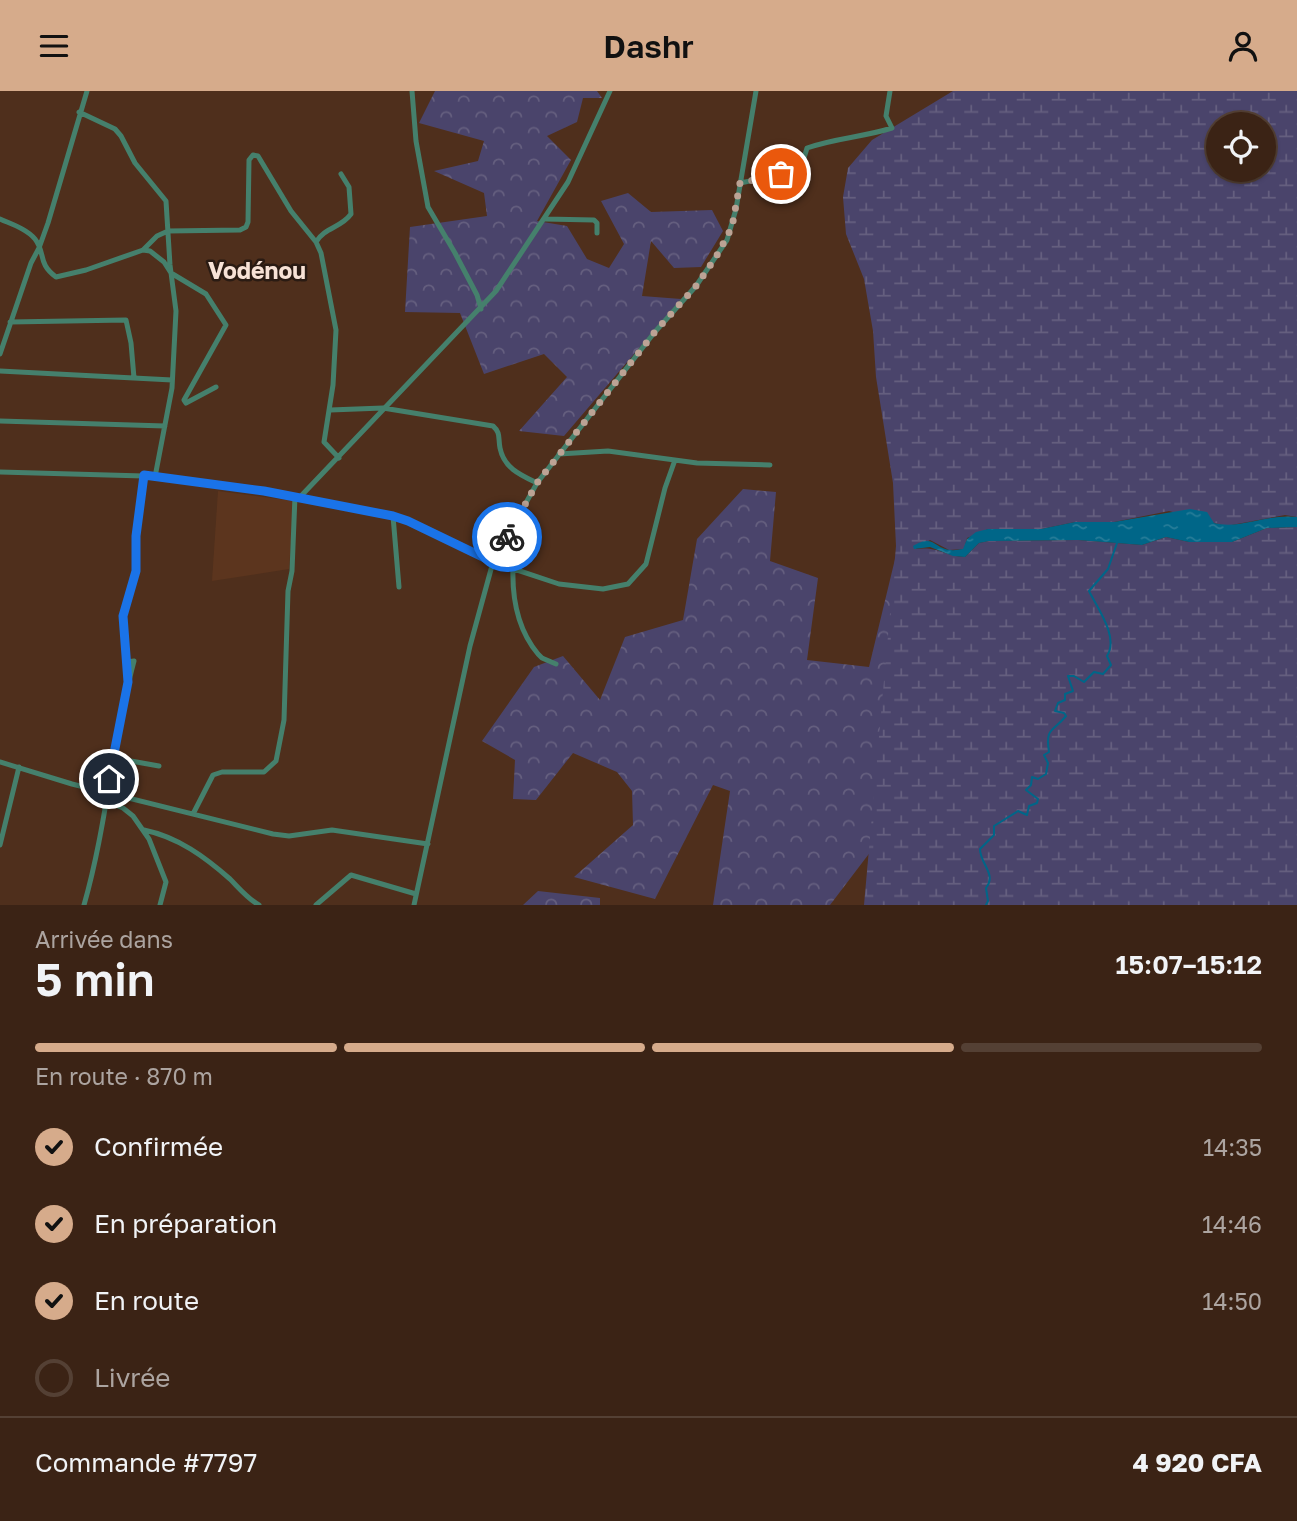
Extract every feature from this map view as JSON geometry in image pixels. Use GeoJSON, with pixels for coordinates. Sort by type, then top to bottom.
{"type":"FeatureCollection","features":[{"type":"Feature","properties":{"kind":"street"},"geometry":{"type":"LineString","coordinates":[[0,354],[31,263],[39,248],[86,91]]}},
{"type":"Feature","properties":{"kind":"street"},"geometry":{"type":"LineString","coordinates":[[412,91],[416,141],[428,207],[477,295],[481,309]]}},
{"type":"Feature","properties":{"kind":"street"},"geometry":{"type":"LineString","coordinates":[[193,814],[213,775],[222,772],[264,772],[276,761],[284,720],[288,591],[298,497],[339,458],[383,408],[481,309],[545,219],[585,149],[610,91]]}},
{"type":"Feature","properties":{"kind":"street"},"geometry":{"type":"LineString","coordinates":[[414,905],[470,646],[493,562],[537,483],[654,333],[696,286],[716,257],[732,227],[756,91]]}},
{"type":"Feature","properties":{"kind":"street"},"geometry":{"type":"LineString","coordinates":[[740,183],[800,171],[807,148],[823,142],[870,135],[892,128],[887,116],[890,91]]}},
{"type":"Feature","properties":{"kind":"street"},"geometry":{"type":"LineString","coordinates":[[79,112],[115,129],[135,163],[166,201],[176,305],[172,388],[155,477]]}},
{"type":"Feature","properties":{"kind":"street"},"geometry":{"type":"LineString","coordinates":[[0,219],[27,232],[36,240],[44,266],[56,277],[86,270],[143,250],[157,236],[168,231],[240,230],[246,227],[249,160],[253,155],[262,161],[290,211],[316,242],[321,253],[336,330],[330,409],[324,444],[339,458]]}},
{"type":"Feature","properties":{"kind":"street"},"geometry":{"type":"LineString","coordinates":[[316,242],[324,231],[344,223],[351,214],[349,187],[341,174]]}},
{"type":"Feature","properties":{"kind":"street"},"geometry":{"type":"LineString","coordinates":[[545,219],[594,220],[597,223],[597,233]]}},
{"type":"Feature","properties":{"kind":"street"},"geometry":{"type":"LineString","coordinates":[[143,250],[157,255],[171,273],[206,294],[226,325],[184,400]]}},
{"type":"Feature","properties":{"kind":"street"},"geometry":{"type":"LineString","coordinates":[[10,323],[125,320],[131,343],[134,378]]}},
{"type":"Feature","properties":{"kind":"street"},"geometry":{"type":"LineString","coordinates":[[0,371],[172,380]]}},
{"type":"Feature","properties":{"kind":"street"},"geometry":{"type":"LineString","coordinates":[[172,388],[186,403],[216,387]]}},
{"type":"Feature","properties":{"kind":"street"},"geometry":{"type":"LineString","coordinates":[[330,409],[383,408],[493,426],[499,433],[500,449],[505,462],[512,470],[537,483]]}},
{"type":"Feature","properties":{"kind":"street"},"geometry":{"type":"LineString","coordinates":[[0,421],[165,426]]}},
{"type":"Feature","properties":{"kind":"street"},"geometry":{"type":"LineString","coordinates":[[559,454],[608,451],[675,460],[770,465]]}},
{"type":"Feature","properties":{"kind":"street"},"geometry":{"type":"LineString","coordinates":[[0,472],[144,475],[298,497],[393,516],[493,562],[559,584],[603,589],[628,584],[646,564],[665,488],[675,460]]}},
{"type":"Feature","properties":{"kind":"street"},"geometry":{"type":"LineString","coordinates":[[84,905],[98,852],[128,682],[123,616],[136,571],[136,536],[144,475]]}},
{"type":"Feature","properties":{"kind":"street"},"geometry":{"type":"LineString","coordinates":[[393,516],[399,587]]}},
{"type":"Feature","properties":{"kind":"street"},"geometry":{"type":"LineString","coordinates":[[513,568],[513,591],[521,625],[538,655],[556,664]]}},
{"type":"Feature","properties":{"kind":"street"},"geometry":{"type":"LineString","coordinates":[[114,758],[159,766]]}},
{"type":"Feature","properties":{"kind":"street"},"geometry":{"type":"LineString","coordinates":[[0,762],[72,784],[284,836],[332,830],[428,844]]}},
{"type":"Feature","properties":{"kind":"street"},"geometry":{"type":"LineString","coordinates":[[0,842],[19,767]]}},
{"type":"Feature","properties":{"kind":"street"},"geometry":{"type":"LineString","coordinates":[[106,801],[123,808],[144,830],[165,877],[166,887],[160,905]]}},
{"type":"Feature","properties":{"kind":"street"},"geometry":{"type":"LineString","coordinates":[[144,830],[164,834],[178,841],[216,867],[259,905]]}},
{"type":"Feature","properties":{"kind":"street"},"geometry":{"type":"LineString","coordinates":[[316,905],[351,875],[416,894]]}},
{"type":"Feature","properties":{"kind":"shaded area"},"geometry":{"type":"Polygon","coordinates":[[[218,491],[294,501],[289,569],[212,581],[218,491]]]}},
{"type":"Feature","properties":{"kind":"green space"},"geometry":{"type":"Polygon","coordinates":[[[435,91],[597,91],[602,98],[583,98],[577,122],[547,136],[571,160],[537,221],[567,226],[587,259],[609,268],[624,244],[601,201],[628,193],[651,212],[712,210],[723,231],[701,267],[674,268],[651,241],[642,296],[681,299],[564,436],[519,431],[567,377],[544,354],[484,374],[460,313],[405,312],[410,227],[487,216],[484,193],[434,171],[478,161],[484,141],[419,123],[435,91]]]}},
{"type":"Feature","properties":{"kind":"green space"},"geometry":{"type":"Polygon","coordinates":[[[953,91],[1297,91],[1297,517],[1285,515],[1226,526],[1169,511],[1114,522],[1075,522],[1041,529],[988,529],[967,538],[964,549],[949,550],[930,540],[915,549],[930,549],[965,557],[979,543],[989,541],[1078,540],[1142,545],[1166,537],[1189,542],[1232,542],[1267,528],[1297,527],[1297,905],[864,905],[896,546],[893,483],[876,377],[873,331],[864,279],[846,234],[843,197],[848,168],[872,140],[953,91]]]}},
{"type":"Feature","properties":{"kind":"green space"},"geometry":{"type":"Polygon","coordinates":[[[743,489],[776,492],[770,561],[818,578],[807,660],[869,667],[896,555],[884,834],[830,905],[713,905],[730,791],[713,785],[655,899],[574,877],[633,825],[632,791],[617,772],[573,753],[536,800],[513,799],[515,760],[482,741],[534,667],[563,656],[600,700],[625,637],[683,620],[697,539],[743,489]]]}},
{"type":"Feature","properties":{"kind":"green space"},"geometry":{"type":"Polygon","coordinates":[[[538,891],[600,898],[600,905],[523,905],[538,891]]]}},
{"type":"Feature","properties":{"kind":"water"},"geometry":{"type":"Polygon","coordinates":[[[1190,509],[1207,512],[1214,523],[1224,525],[1286,516],[1297,517],[1297,527],[1267,528],[1232,542],[1189,542],[1166,537],[1142,545],[1078,540],[989,541],[979,543],[965,557],[953,556],[930,547],[914,549],[913,546],[930,541],[945,549],[963,549],[967,539],[976,532],[988,529],[1041,529],[1075,522],[1114,522],[1190,509]]]}},
{"type":"Feature","properties":{"kind":"waterway"},"geometry":{"type":"LineString","coordinates":[[986,905],[986,888],[990,878],[980,849],[994,835],[994,826],[1018,811],[1027,815],[1029,806],[1037,803],[1038,799],[1026,790],[1031,785],[1032,777],[1038,779],[1046,774],[1048,763],[1044,755],[1049,752],[1049,734],[1066,716],[1055,711],[1058,703],[1065,700],[1065,694],[1073,691],[1068,676],[1074,676],[1084,682],[1094,672],[1103,674],[1111,665],[1107,656],[1111,640],[1109,632],[1089,591],[1108,569],[1117,543]]}},
{"type":"Feature","properties":{"kind":"way so far"},"geometry":{"type":"LineString","coordinates":[[507,537],[537,483],[654,333],[696,286],[716,257],[732,227],[740,183],[781,174]]}},
{"type":"Feature","properties":{"kind":"district","name":"Vodénou"},"geometry":{"type":"Point","coordinates":[257,270]}},
{"type":"Feature","properties":{"kind":"route"},"geometry":{"type":"LineString","coordinates":[[109,779],[128,682],[123,616],[137,566],[136,536],[144,475],[264,491],[393,516],[493,562],[507,537]]}}]}
